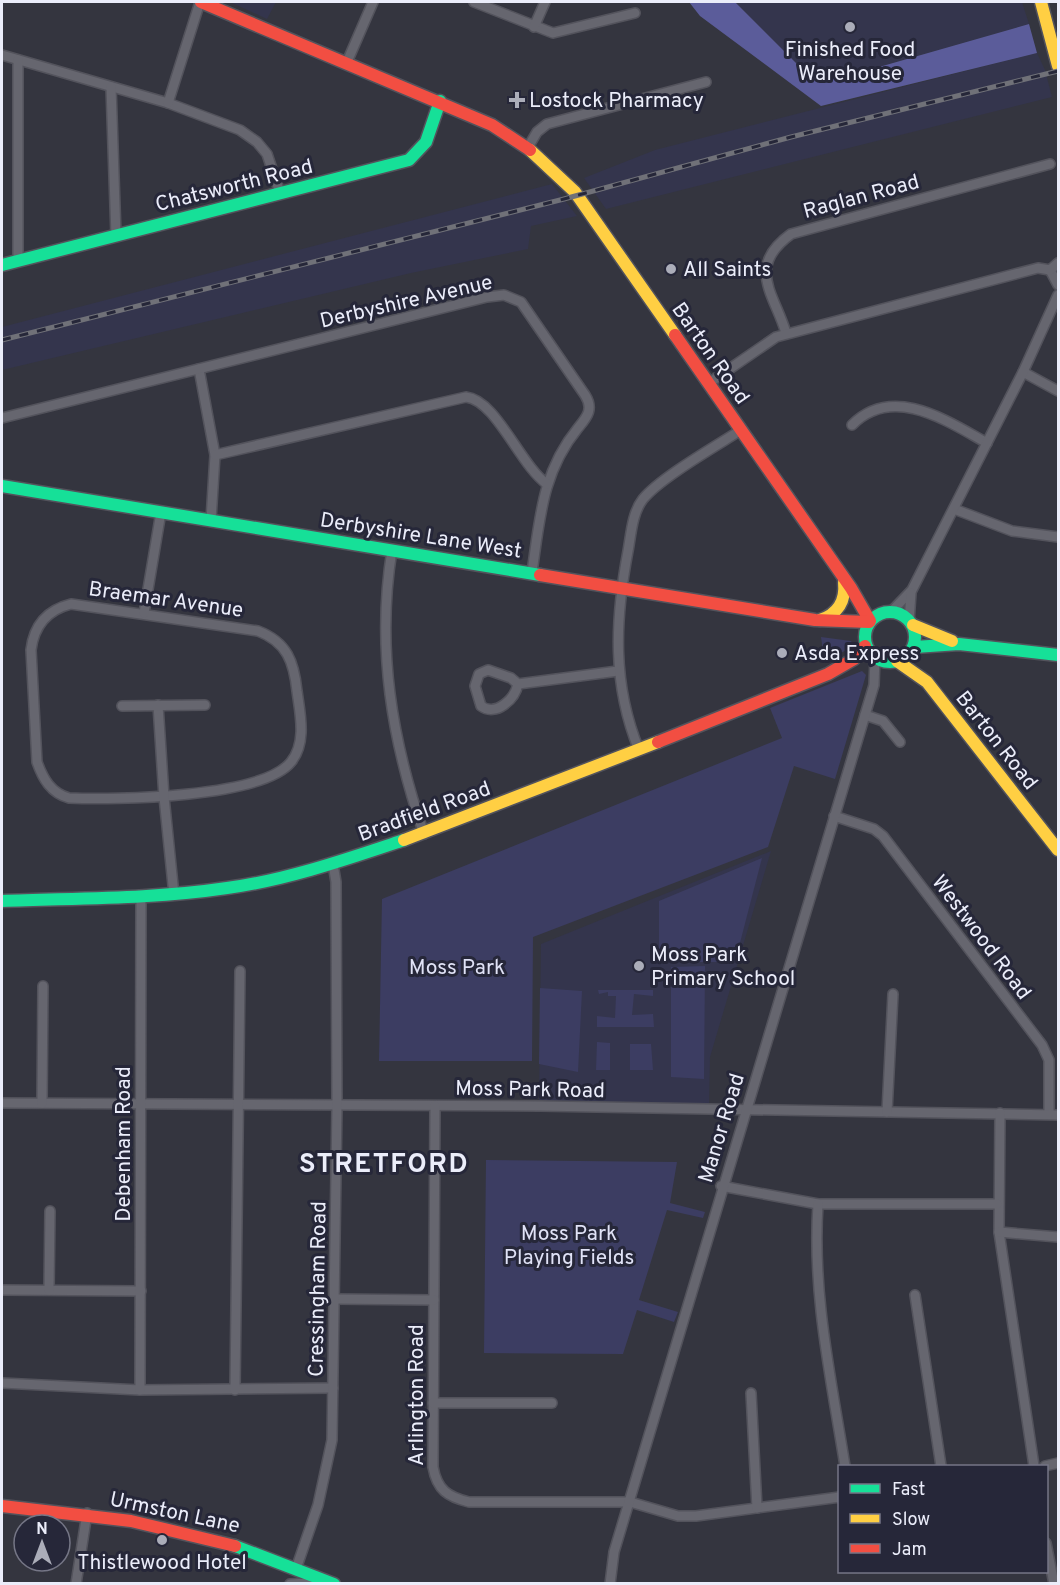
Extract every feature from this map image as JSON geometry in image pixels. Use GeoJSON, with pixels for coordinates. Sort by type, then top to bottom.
{"type":"FeatureCollection","features":[{"type":"Feature","properties":{"kind":"street","name":"Barton Road"},"geometry":{"type":"LineString","coordinates":[[201,2],[440,101],[492,125],[527,148],[576,192],[847,584],[869,622]]}},
{"type":"Feature","properties":{"kind":"street"},"geometry":{"type":"LineString","coordinates":[[168,103],[201,2]]}},
{"type":"Feature","properties":{"kind":"street"},"geometry":{"type":"LineString","coordinates":[[347,62],[373,2]]}},
{"type":"Feature","properties":{"kind":"street"},"geometry":{"type":"LineString","coordinates":[[474,2],[534,27],[558,32],[635,13]]}},
{"type":"Feature","properties":{"kind":"street"},"geometry":{"type":"LineString","coordinates":[[534,27],[545,2]]}},
{"type":"Feature","properties":{"kind":"street"},"geometry":{"type":"LineString","coordinates":[[1041,2],[1059,66]]}},
{"type":"Feature","properties":{"kind":"street"},"geometry":{"type":"LineString","coordinates":[[2,55],[168,103],[240,130],[257,142],[270,161],[280,194]]}},
{"type":"Feature","properties":{"kind":"street"},"geometry":{"type":"LineString","coordinates":[[18,60],[18,261]]}},
{"type":"Feature","properties":{"kind":"street"},"geometry":{"type":"LineString","coordinates":[[527,148],[537,132],[547,124],[706,82]]}},
{"type":"Feature","properties":{"kind":"street"},"geometry":{"type":"LineString","coordinates":[[111,87],[116,236]]}},
{"type":"Feature","properties":{"kind":"street","name":"Chatsworth Road"},"geometry":{"type":"LineString","coordinates":[[2,265],[416,157],[425,144],[440,101]]}},
{"type":"Feature","properties":{"kind":"street","name":"Raglan Road"},"geometry":{"type":"LineString","coordinates":[[786,333],[780,314],[769,295],[766,276],[770,256],[791,234],[1050,164]]}},
{"type":"Feature","properties":{"kind":"street"},"geometry":{"type":"LineString","coordinates":[[709,383],[761,345],[786,333],[1038,268],[1050,270],[1059,263]]}},
{"type":"Feature","properties":{"kind":"street"},"geometry":{"type":"LineString","coordinates":[[1050,270],[1059,285]]}},
{"type":"Feature","properties":{"kind":"street"},"geometry":{"type":"LineString","coordinates":[[913,649],[918,637],[910,623],[908,608],[912,590],[1023,372],[1059,295]]}},
{"type":"Feature","properties":{"kind":"street","name":"Derbyshire Avenue"},"geometry":{"type":"LineString","coordinates":[[2,418],[487,297],[510,296],[527,308],[589,403],[587,417],[561,451],[547,484],[532,572]]}},
{"type":"Feature","properties":{"kind":"street"},"geometry":{"type":"LineString","coordinates":[[199,369],[215,455],[211,520]]}},
{"type":"Feature","properties":{"kind":"street"},"geometry":{"type":"LineString","coordinates":[[1023,372],[1059,391]]}},
{"type":"Feature","properties":{"kind":"street"},"geometry":{"type":"LineString","coordinates":[[215,455],[466,397],[483,404],[530,469],[547,484]]}},
{"type":"Feature","properties":{"kind":"street"},"geometry":{"type":"LineString","coordinates":[[852,425],[877,411],[910,406],[927,411],[987,442]]}},
{"type":"Feature","properties":{"kind":"street"},"geometry":{"type":"LineString","coordinates":[[639,750],[627,718],[618,671],[617,625],[621,588],[634,519],[641,503],[652,490],[741,430]]}},
{"type":"Feature","properties":{"kind":"street","name":"Derbyshire Lane West"},"geometry":{"type":"LineString","coordinates":[[2,486],[835,623],[869,622]]}},
{"type":"Feature","properties":{"kind":"street"},"geometry":{"type":"LineString","coordinates":[[954,509],[1012,531],[1059,537]]}},
{"type":"Feature","properties":{"kind":"street"},"geometry":{"type":"LineString","coordinates":[[144,613],[161,512]]}},
{"type":"Feature","properties":{"kind":"street"},"geometry":{"type":"LineString","coordinates":[[392,550],[385,612],[385,664],[390,708],[406,781],[424,834]]}},
{"type":"Feature","properties":{"kind":"street","name":"Barton Road"},"geometry":{"type":"LineString","coordinates":[[847,584],[887,613]]}},
{"type":"Feature","properties":{"kind":"street"},"geometry":{"type":"LineString","coordinates":[[819,620],[829,617],[841,606],[847,584]]}},
{"type":"Feature","properties":{"kind":"street"},"geometry":{"type":"LineString","coordinates":[[912,590],[887,613],[869,622],[864,632],[865,644],[874,658],[893,661],[913,649],[959,644],[1059,655]]}},
{"type":"Feature","properties":{"kind":"street","name":"Braemar Avenue"},"geometry":{"type":"LineString","coordinates":[[71,604],[258,631],[272,636],[291,658],[300,719],[297,752],[291,762],[276,774],[259,781],[164,796],[103,799],[62,796],[44,779],[36,753],[31,650],[39,624],[53,611],[71,604]]}},
{"type":"Feature","properties":{"kind":"street"},"geometry":{"type":"LineString","coordinates":[[887,613],[924,632],[959,644]]}},
{"type":"Feature","properties":{"kind":"street","name":"Derbyshire Lane West"},"geometry":{"type":"LineString","coordinates":[[835,623],[857,633],[865,644]]}},
{"type":"Feature","properties":{"kind":"street","name":"Bradfield Road"},"geometry":{"type":"LineString","coordinates":[[838,668],[857,656],[865,644]]}},
{"type":"Feature","properties":{"kind":"street","name":"Barton Road"},"geometry":{"type":"LineString","coordinates":[[913,649],[927,682],[1059,849]]}},
{"type":"Feature","properties":{"kind":"street","name":"Bradfield Road"},"geometry":{"type":"LineString","coordinates":[[2,901],[141,898],[174,895],[230,888],[333,864],[424,834],[639,750],[838,668],[874,658]]}},
{"type":"Feature","properties":{"kind":"street","name":"Manor Road"},"geometry":{"type":"LineString","coordinates":[[610,1584],[614,1552],[721,1186],[746,1111],[874,685],[874,658]]}},
{"type":"Feature","properties":{"kind":"street","name":"Barton Road"},"geometry":{"type":"LineString","coordinates":[[893,661],[927,682]]}},
{"type":"Feature","properties":{"kind":"street","name":"Manor Road"},"geometry":{"type":"LineString","coordinates":[[874,685],[893,661]]}},
{"type":"Feature","properties":{"kind":"street"},"geometry":{"type":"LineString","coordinates":[[518,684],[515,693],[500,708],[491,710],[482,706],[475,686],[479,674],[488,670],[511,678],[518,684],[618,671]]}},
{"type":"Feature","properties":{"kind":"street"},"geometry":{"type":"LineString","coordinates":[[158,705],[174,895]]}},
{"type":"Feature","properties":{"kind":"street"},"geometry":{"type":"LineString","coordinates":[[122,706],[205,705]]}},
{"type":"Feature","properties":{"kind":"street"},"geometry":{"type":"LineString","coordinates":[[865,715],[883,721],[900,742]]}},
{"type":"Feature","properties":{"kind":"street","name":"Westwood Road"},"geometry":{"type":"LineString","coordinates":[[834,816],[874,829],[883,836],[1045,1049],[1050,1065],[1054,1115]]}},
{"type":"Feature","properties":{"kind":"street","name":"Cressingham Road"},"geometry":{"type":"LineString","coordinates":[[297,1566],[327,1473],[332,1440],[337,1105],[336,882],[333,864]]}},
{"type":"Feature","properties":{"kind":"street","name":"Debenham Road"},"geometry":{"type":"LineString","coordinates":[[140,1390],[141,898]]}},
{"type":"Feature","properties":{"kind":"street"},"geometry":{"type":"LineString","coordinates":[[235,1390],[240,971]]}},
{"type":"Feature","properties":{"kind":"street"},"geometry":{"type":"LineString","coordinates":[[42,1102],[43,986]]}},
{"type":"Feature","properties":{"kind":"street"},"geometry":{"type":"LineString","coordinates":[[887,1112],[893,994]]}},
{"type":"Feature","properties":{"kind":"street","name":"Moss Park Road"},"geometry":{"type":"LineString","coordinates":[[2,1103],[435,1106],[1054,1115]]}},
{"type":"Feature","properties":{"kind":"street","name":"Arlington Road"},"geometry":{"type":"LineString","coordinates":[[435,1106],[434,1477],[444,1492],[453,1498],[469,1502],[630,1502],[678,1516],[838,1497]]}},
{"type":"Feature","properties":{"kind":"street"},"geometry":{"type":"LineString","coordinates":[[1000,1113],[997,1204],[999,1232],[1034,1465]]}},
{"type":"Feature","properties":{"kind":"street"},"geometry":{"type":"LineString","coordinates":[[721,1186],[818,1204],[997,1204]]}},
{"type":"Feature","properties":{"kind":"street"},"geometry":{"type":"LineString","coordinates":[[818,1204],[814,1251],[818,1299],[845,1465]]}},
{"type":"Feature","properties":{"kind":"street"},"geometry":{"type":"LineString","coordinates":[[49,1290],[50,1211]]}},
{"type":"Feature","properties":{"kind":"street"},"geometry":{"type":"LineString","coordinates":[[999,1232],[1059,1237]]}},
{"type":"Feature","properties":{"kind":"street"},"geometry":{"type":"LineString","coordinates":[[2,1290],[141,1291]]}},
{"type":"Feature","properties":{"kind":"street"},"geometry":{"type":"LineString","coordinates":[[915,1295],[941,1465]]}},
{"type":"Feature","properties":{"kind":"street"},"geometry":{"type":"LineString","coordinates":[[334,1299],[434,1300]]}},
{"type":"Feature","properties":{"kind":"street"},"geometry":{"type":"LineString","coordinates":[[2,1383],[140,1390],[333,1388]]}},
{"type":"Feature","properties":{"kind":"street"},"geometry":{"type":"LineString","coordinates":[[751,1393],[757,1508]]}},
{"type":"Feature","properties":{"kind":"street"},"geometry":{"type":"LineString","coordinates":[[433,1403],[552,1403]]}},
{"type":"Feature","properties":{"kind":"street","name":"Urmston Lane"},"geometry":{"type":"LineString","coordinates":[[2,1506],[87,1513],[193,1532],[297,1566],[331,1582]]}},
{"type":"Feature","properties":{"kind":"street"},"geometry":{"type":"LineString","coordinates":[[76,1584],[87,1513]]}},
{"type":"Feature","properties":{"kind":"street"},"geometry":{"type":"LineString","coordinates":[[1048,1549],[1054,1584]]}},
{"type":"Feature","properties":{"kind":"street"},"geometry":{"type":"LineString","coordinates":[[290,1584],[331,1582]]}},
{"type":"Feature","properties":{"kind":"shaded area"},"geometry":{"type":"Polygon","coordinates":[[[230,2],[276,2],[267,19],[230,2]]]}},
{"type":"Feature","properties":{"kind":"shaded area"},"geometry":{"type":"Polygon","coordinates":[[[689,2],[735,2],[798,65],[837,79],[1029,24],[1037,53],[821,106],[700,16],[689,2]]]}},
{"type":"Feature","properties":{"kind":"shaded area"},"geometry":{"type":"Polygon","coordinates":[[[735,2],[1022,2],[1029,24],[837,79],[798,65],[735,2]]]}},
{"type":"Feature","properties":{"kind":"shaded area"},"geometry":{"type":"Polygon","coordinates":[[[1037,53],[1045,70],[1052,97],[606,209],[584,178],[655,150],[1037,53]]]}},
{"type":"Feature","properties":{"kind":"shaded area"},"geometry":{"type":"Polygon","coordinates":[[[552,184],[577,216],[531,226],[528,249],[411,273],[2,370],[2,327],[552,184]]]}},
{"type":"Feature","properties":{"kind":"shaded area","name":"Moss Park Primary School"},"geometry":{"type":"Polygon","coordinates":[[[771,851],[710,1057],[709,1106],[539,1105],[541,944],[771,851]]]}},
{"type":"Feature","properties":{"kind":"green space"},"geometry":{"type":"Polygon","coordinates":[[[821,637],[851,641],[854,646],[833,657],[830,648],[823,651],[821,637]]]}},
{"type":"Feature","properties":{"kind":"green space","name":"Moss Park"},"geometry":{"type":"Polygon","coordinates":[[[862,671],[866,675],[835,779],[794,766],[768,847],[533,937],[532,1061],[379,1061],[382,899],[782,738],[770,708],[862,671]]]}},
{"type":"Feature","properties":{"kind":"green space"},"geometry":{"type":"Polygon","coordinates":[[[762,858],[735,962],[659,962],[659,901],[762,858]]]}},
{"type":"Feature","properties":{"kind":"green space"},"geometry":{"type":"Polygon","coordinates":[[[705,966],[704,1079],[671,1077],[671,967],[705,966]]]}},
{"type":"Feature","properties":{"kind":"green space"},"geometry":{"type":"Polygon","coordinates":[[[540,988],[582,991],[578,1072],[539,1064],[540,988]]]}},
{"type":"Feature","properties":{"kind":"green space"},"geometry":{"type":"Polygon","coordinates":[[[598,990],[653,990],[653,996],[634,994],[632,1015],[653,1014],[654,1027],[597,1027],[597,1016],[615,1018],[616,996],[608,996],[608,992],[599,994],[598,990]]]}},
{"type":"Feature","properties":{"kind":"green space"},"geometry":{"type":"Polygon","coordinates":[[[597,1042],[610,1043],[610,1070],[596,1070],[597,1042]]]}},
{"type":"Feature","properties":{"kind":"green space"},"geometry":{"type":"Polygon","coordinates":[[[630,1044],[651,1044],[653,1070],[630,1070],[630,1044]]]}},
{"type":"Feature","properties":{"kind":"green space","name":"Moss Park Playing Fields"},"geometry":{"type":"Polygon","coordinates":[[[486,1160],[677,1162],[670,1203],[705,1212],[703,1218],[667,1210],[639,1300],[678,1312],[674,1322],[637,1310],[623,1354],[484,1353],[486,1160]]]}},
{"type":"Feature","properties":{"kind":"railway"},"geometry":{"type":"LineString","coordinates":[[2,340],[564,199],[791,137],[1058,71]]}},
{"type":"Feature","properties":{"kind":"traffic: fast"},"geometry":{"type":"LineString","coordinates":[[2,265],[409,160],[426,142],[440,101]]}},
{"type":"Feature","properties":{"kind":"traffic: fast"},"geometry":{"type":"LineString","coordinates":[[2,486],[540,575]]}},
{"type":"Feature","properties":{"kind":"traffic: fast"},"geometry":{"type":"LineString","coordinates":[[890,612],[899,614],[910,623],[915,637],[913,646],[904,657],[890,662],[881,660],[870,651],[865,637],[867,628],[876,617],[890,612]]}},
{"type":"Feature","properties":{"kind":"traffic: fast"},"geometry":{"type":"LineString","coordinates":[[915,647],[959,644],[1058,655]]}},
{"type":"Feature","properties":{"kind":"traffic: fast"},"geometry":{"type":"LineString","coordinates":[[2,901],[143,896],[227,888],[294,874],[404,840]]}},
{"type":"Feature","properties":{"kind":"traffic: fast"},"geometry":{"type":"LineString","coordinates":[[235,1546],[334,1584]]}},
{"type":"Feature","properties":{"kind":"traffic: slow"},"geometry":{"type":"LineString","coordinates":[[1041,2],[1058,66]]}},
{"type":"Feature","properties":{"kind":"traffic: slow"},"geometry":{"type":"LineString","coordinates":[[530,150],[575,192],[675,335]]}},
{"type":"Feature","properties":{"kind":"traffic: slow"},"geometry":{"type":"LineString","coordinates":[[820,620],[832,614],[840,606],[844,595],[844,582]]}},
{"type":"Feature","properties":{"kind":"traffic: slow"},"geometry":{"type":"LineString","coordinates":[[913,625],[952,641]]}},
{"type":"Feature","properties":{"kind":"traffic: slow"},"geometry":{"type":"LineString","coordinates":[[897,661],[927,682],[1058,850]]}},
{"type":"Feature","properties":{"kind":"traffic: slow"},"geometry":{"type":"LineString","coordinates":[[404,840],[658,742]]}},
{"type":"Feature","properties":{"kind":"traffic: jam"},"geometry":{"type":"LineString","coordinates":[[201,2],[492,125],[530,150]]}},
{"type":"Feature","properties":{"kind":"traffic: jam"},"geometry":{"type":"LineString","coordinates":[[675,335],[851,588],[870,621]]}},
{"type":"Feature","properties":{"kind":"traffic: jam"},"geometry":{"type":"LineString","coordinates":[[540,575],[815,620],[869,622]]}},
{"type":"Feature","properties":{"kind":"traffic: jam"},"geometry":{"type":"LineString","coordinates":[[658,742],[828,674],[854,659],[865,646]]}},
{"type":"Feature","properties":{"kind":"traffic: jam"},"geometry":{"type":"LineString","coordinates":[[2,1506],[131,1521],[235,1546]]}},
{"type":"Feature","properties":{"kind":"place","name":"Finished Food Warehouse"},"geometry":{"type":"Point","coordinates":[850,27]}},
{"type":"Feature","properties":{"kind":"place","name":"Lostock Pharmacy"},"geometry":{"type":"Point","coordinates":[517,100]}},
{"type":"Feature","properties":{"kind":"place","name":"All Saints"},"geometry":{"type":"Point","coordinates":[671,269]}},
{"type":"Feature","properties":{"kind":"place","name":"Asda Express"},"geometry":{"type":"Point","coordinates":[782,653]}},
{"type":"Feature","properties":{"kind":"place","name":"Moss Park Primary School"},"geometry":{"type":"Point","coordinates":[639,966]}},
{"type":"Feature","properties":{"kind":"place","name":"Thistlewood Hotel"},"geometry":{"type":"Point","coordinates":[162,1540]}},
{"type":"Feature","properties":{"kind":"district","name":"STRETFORD"},"geometry":{"type":"Point","coordinates":[384,1163]}}]}
